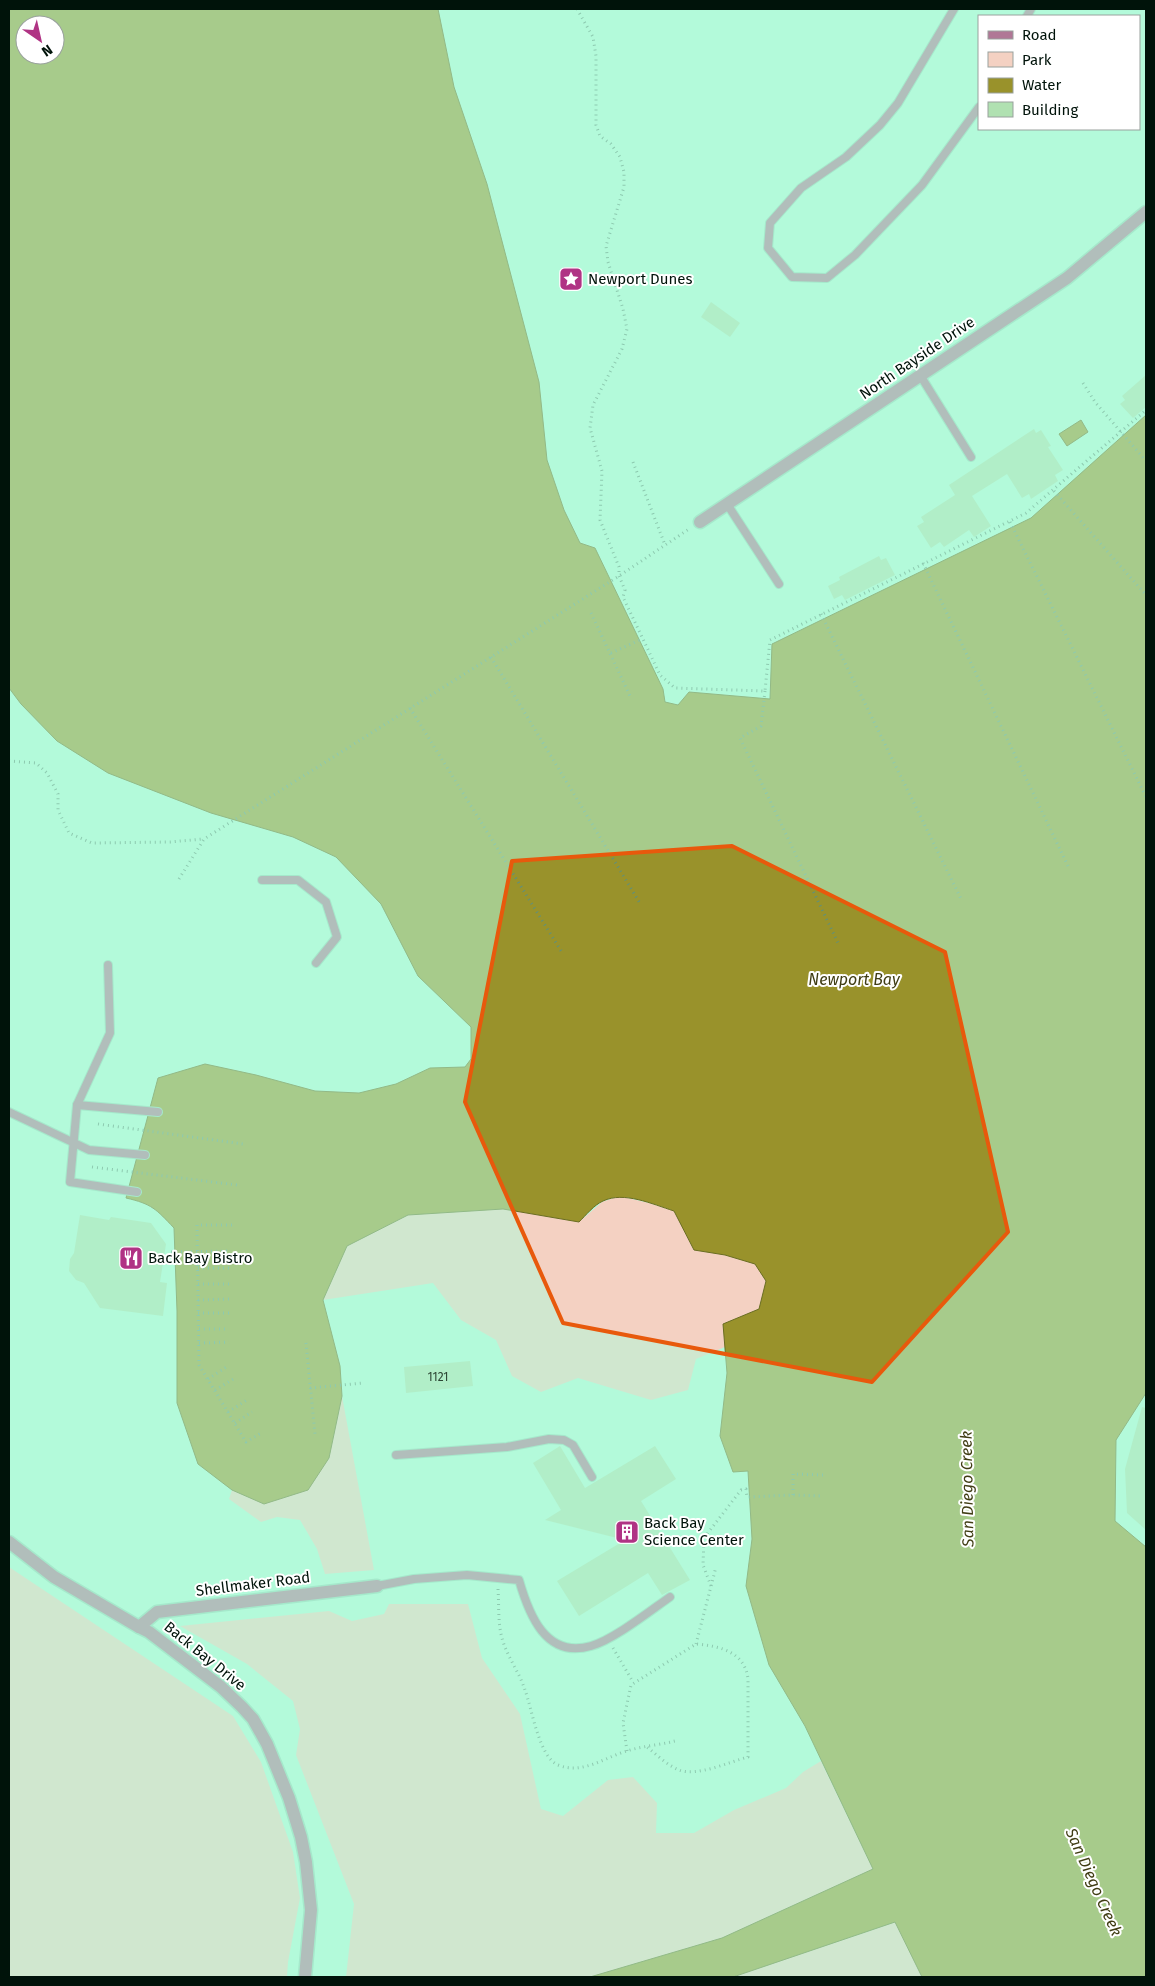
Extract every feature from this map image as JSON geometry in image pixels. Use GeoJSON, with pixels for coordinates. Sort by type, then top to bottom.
{"type":"FeatureCollection","features":[{"type":"Feature","properties":{"kind":"street","name":"North Bayside Drive"},"geometry":{"type":"LineString","coordinates":[[700,522],[1067,278],[1146,212]]}},
{"type":"Feature","properties":{"kind":"street","name":"Back Bay Drive"},"geometry":{"type":"LineString","coordinates":[[9,1542],[54,1577],[149,1632],[221,1688],[253,1719],[267,1744],[289,1798],[301,1837],[306,1862],[311,1910],[305,1977]]}},
{"type":"Feature","properties":{"kind":"street","name":"Shellmaker Road"},"geometry":{"type":"LineString","coordinates":[[139,1627],[157,1612],[377,1586]]}},
{"type":"Feature","properties":{"kind":"lane"},"geometry":{"type":"LineString","coordinates":[[954,9],[898,103],[880,124],[846,157],[801,188],[770,223],[768,248],[792,278],[827,278],[855,255],[922,185],[978,108]]}},
{"type":"Feature","properties":{"kind":"lane"},"geometry":{"type":"LineString","coordinates":[[920,375],[971,457]]}},
{"type":"Feature","properties":{"kind":"lane"},"geometry":{"type":"LineString","coordinates":[[727,504],[779,584]]}},
{"type":"Feature","properties":{"kind":"lane"},"geometry":{"type":"LineString","coordinates":[[262,880],[298,880],[326,902],[337,938],[316,963]]}},
{"type":"Feature","properties":{"kind":"lane"},"geometry":{"type":"LineString","coordinates":[[108,965],[110,1033],[77,1105],[70,1182],[137,1192]]}},
{"type":"Feature","properties":{"kind":"lane"},"geometry":{"type":"LineString","coordinates":[[77,1105],[158,1112]]}},
{"type":"Feature","properties":{"kind":"lane"},"geometry":{"type":"LineString","coordinates":[[9,1112],[89,1150],[145,1155]]}},
{"type":"Feature","properties":{"kind":"lane"},"geometry":{"type":"LineString","coordinates":[[396,1455],[507,1447],[549,1439],[564,1440],[573,1445],[592,1477]]}},
{"type":"Feature","properties":{"kind":"lane"},"geometry":{"type":"LineString","coordinates":[[377,1586],[414,1579],[467,1576],[520,1580],[525,1601],[543,1635],[566,1648],[578,1649],[593,1646],[607,1639],[670,1598]]}},
{"type":"Feature","properties":{"kind":"path"},"geometry":{"type":"LineString","coordinates":[[577,9],[593,38],[596,56],[596,125],[600,136],[611,144],[620,157],[624,172],[624,187],[606,246],[608,262],[623,309],[627,329],[622,349],[593,405],[590,428],[602,471],[600,520],[619,567],[625,590],[623,597],[660,675],[675,688],[765,691]]}},
{"type":"Feature","properties":{"kind":"path"},"geometry":{"type":"LineString","coordinates":[[1083,383],[1095,402],[1146,461]]}},
{"type":"Feature","properties":{"kind":"path"},"geometry":{"type":"LineString","coordinates":[[838,943],[740,738],[761,726],[770,640],[1026,513],[1054,491],[1146,410]]}},
{"type":"Feature","properties":{"kind":"path"},"geometry":{"type":"LineString","coordinates":[[633,462],[665,545]]}},
{"type":"Feature","properties":{"kind":"path"},"geometry":{"type":"LineString","coordinates":[[1054,491],[1146,595]]}},
{"type":"Feature","properties":{"kind":"path"},"geometry":{"type":"LineString","coordinates":[[179,879],[204,839],[620,576],[700,522]]}},
{"type":"Feature","properties":{"kind":"path"},"geometry":{"type":"LineString","coordinates":[[1010,522],[1146,798]]}},
{"type":"Feature","properties":{"kind":"path"},"geometry":{"type":"LineString","coordinates":[[924,563],[1068,866]]}},
{"type":"Feature","properties":{"kind":"path"},"geometry":{"type":"LineString","coordinates":[[591,613],[630,696]]}},
{"type":"Feature","properties":{"kind":"path"},"geometry":{"type":"LineString","coordinates":[[821,614],[962,900]]}},
{"type":"Feature","properties":{"kind":"path"},"geometry":{"type":"LineString","coordinates":[[610,653],[642,639]]}},
{"type":"Feature","properties":{"kind":"path"},"geometry":{"type":"LineString","coordinates":[[491,657],[641,905]]}},
{"type":"Feature","properties":{"kind":"path"},"geometry":{"type":"LineString","coordinates":[[410,708],[564,954]]}},
{"type":"Feature","properties":{"kind":"path"},"geometry":{"type":"LineString","coordinates":[[9,761],[36,764],[47,773],[58,794],[58,810],[69,833],[92,843],[170,842],[204,839]]}},
{"type":"Feature","properties":{"kind":"path"},"geometry":{"type":"LineString","coordinates":[[98,1124],[243,1144]]}},
{"type":"Feature","properties":{"kind":"path"},"geometry":{"type":"LineString","coordinates":[[92,1167],[237,1185]]}},
{"type":"Feature","properties":{"kind":"path"},"geometry":{"type":"LineString","coordinates":[[232,1225],[198,1225],[199,1364],[246,1442],[262,1432]]}},
{"type":"Feature","properties":{"kind":"path"},"geometry":{"type":"LineString","coordinates":[[171,1252],[230,1251]]}},
{"type":"Feature","properties":{"kind":"path"},"geometry":{"type":"LineString","coordinates":[[198,1268],[232,1268]]}},
{"type":"Feature","properties":{"kind":"path"},"geometry":{"type":"LineString","coordinates":[[198,1284],[232,1284]]}},
{"type":"Feature","properties":{"kind":"path"},"geometry":{"type":"LineString","coordinates":[[198,1300],[231,1299]]}},
{"type":"Feature","properties":{"kind":"path"},"geometry":{"type":"LineString","coordinates":[[198,1314],[229,1313]]}},
{"type":"Feature","properties":{"kind":"path"},"geometry":{"type":"LineString","coordinates":[[199,1329],[228,1329]]}},
{"type":"Feature","properties":{"kind":"path"},"geometry":{"type":"LineString","coordinates":[[199,1343],[229,1342]]}},
{"type":"Feature","properties":{"kind":"path"},"geometry":{"type":"LineString","coordinates":[[306,1343],[315,1434]]}},
{"type":"Feature","properties":{"kind":"path"},"geometry":{"type":"LineString","coordinates":[[207,1379],[228,1366]]}},
{"type":"Feature","properties":{"kind":"path"},"geometry":{"type":"LineString","coordinates":[[215,1390],[235,1378]]}},
{"type":"Feature","properties":{"kind":"path"},"geometry":{"type":"LineString","coordinates":[[310,1388],[364,1383]]}},
{"type":"Feature","properties":{"kind":"path"},"geometry":{"type":"LineString","coordinates":[[228,1412],[246,1400]]}},
{"type":"Feature","properties":{"kind":"path"},"geometry":{"type":"LineString","coordinates":[[235,1423],[252,1412]]}},
{"type":"Feature","properties":{"kind":"path"},"geometry":{"type":"LineString","coordinates":[[793,1494],[794,1474],[825,1475]]}},
{"type":"Feature","properties":{"kind":"path"},"geometry":{"type":"LineString","coordinates":[[711,1586],[703,1565],[704,1538],[741,1490],[746,1489],[747,1497],[793,1494],[822,1496]]}},
{"type":"Feature","properties":{"kind":"path"},"geometry":{"type":"LineString","coordinates":[[696,1644],[716,1567]]}},
{"type":"Feature","properties":{"kind":"path"},"geometry":{"type":"LineString","coordinates":[[497,1578],[503,1643],[526,1691],[534,1722],[550,1759],[559,1765],[577,1768],[594,1765],[627,1750],[676,1741]]}},
{"type":"Feature","properties":{"kind":"path"},"geometry":{"type":"LineString","coordinates":[[607,1639],[633,1682]]}},
{"type":"Feature","properties":{"kind":"path"},"geometry":{"type":"LineString","coordinates":[[627,1750],[623,1723],[630,1687],[633,1682],[696,1644],[728,1650],[736,1655],[747,1670],[748,1757],[702,1771],[690,1772],[680,1770],[647,1747]]}},
{"type":"Feature","properties":{"kind":"highlighted area"},"geometry":{"type":"Polygon","coordinates":[[[732,846],[945,952],[1008,1232],[872,1382],[563,1323],[465,1102],[512,861],[732,846]]]}},
{"type":"Feature","properties":{"kind":"green space"},"geometry":{"type":"Polygon","coordinates":[[[619,1196],[674,1211],[694,1250],[725,1255],[755,1264],[766,1281],[759,1309],[723,1324],[725,1347],[696,1359],[688,1390],[651,1400],[578,1378],[541,1392],[512,1376],[496,1340],[461,1320],[433,1283],[323,1300],[347,1246],[408,1215],[503,1209],[579,1222],[602,1202],[619,1196]]]}},
{"type":"Feature","properties":{"kind":"green space"},"geometry":{"type":"Polygon","coordinates":[[[342,1396],[374,1570],[325,1574],[317,1549],[300,1520],[277,1517],[261,1522],[229,1499],[232,1490],[264,1504],[329,1458],[342,1396]]]}},
{"type":"Feature","properties":{"kind":"green space"},"geometry":{"type":"Polygon","coordinates":[[[9,1567],[233,1716],[261,1762],[293,1852],[300,1898],[287,1977],[9,1977],[9,1567]]]}},
{"type":"Feature","properties":{"kind":"green space"},"geometry":{"type":"Polygon","coordinates":[[[389,1604],[468,1604],[482,1658],[520,1714],[541,1809],[563,1816],[608,1780],[633,1777],[657,1803],[656,1833],[694,1833],[734,1810],[786,1788],[803,1772],[821,1761],[873,1869],[722,1938],[590,1977],[346,1977],[354,1904],[296,1755],[300,1729],[293,1701],[247,1664],[180,1626],[329,1611],[352,1621],[384,1614],[389,1604]]]}},
{"type":"Feature","properties":{"kind":"green space"},"geometry":{"type":"Polygon","coordinates":[[[896,1922],[922,1977],[733,1977],[896,1922]]]}},
{"type":"Feature","properties":{"kind":"water","name":"Newport Bay"},"geometry":{"type":"Polygon","coordinates":[[[9,9],[438,9],[454,87],[487,184],[539,382],[547,460],[564,510],[580,543],[595,548],[663,689],[665,702],[678,705],[689,692],[770,699],[772,644],[1031,518],[1146,415],[1146,1393],[1116,1440],[1115,1521],[1146,1547],[1146,1977],[922,1977],[895,1922],[733,1977],[590,1977],[722,1938],[873,1869],[805,1726],[769,1665],[746,1586],[752,1539],[748,1471],[733,1472],[720,1436],[727,1373],[723,1324],[759,1309],[766,1281],[755,1264],[725,1255],[694,1250],[674,1211],[629,1198],[611,1198],[603,1201],[579,1222],[503,1209],[408,1215],[347,1246],[323,1300],[340,1366],[342,1396],[329,1458],[308,1490],[264,1504],[232,1490],[198,1464],[177,1403],[177,1311],[174,1228],[153,1208],[126,1198],[158,1078],[205,1064],[315,1091],[359,1093],[396,1084],[430,1068],[465,1067],[471,1059],[471,1027],[418,976],[381,904],[336,857],[293,837],[211,813],[108,773],[57,741],[21,704],[9,688],[9,9]]]}},
{"type":"Feature","properties":{"kind":"water"},"geometry":{"type":"Polygon","coordinates":[[[1081,420],[1088,432],[1067,446],[1059,434],[1081,420]]]}},
{"type":"Feature","properties":{"kind":"building"},"geometry":{"type":"Polygon","coordinates":[[[711,302],[740,323],[730,337],[701,317],[711,302]]]}},
{"type":"Feature","properties":{"kind":"building"},"geometry":{"type":"Polygon","coordinates":[[[1146,375],[1146,407],[1133,418],[1120,404],[1125,400],[1122,396],[1146,375]]]}},
{"type":"Feature","properties":{"kind":"building"},"geometry":{"type":"Polygon","coordinates":[[[1034,429],[1036,433],[1041,430],[1051,446],[1048,447],[1063,470],[1055,475],[1058,481],[1031,499],[1029,494],[1022,498],[1007,474],[972,496],[991,526],[974,537],[969,530],[944,547],[940,542],[931,548],[917,526],[924,522],[921,517],[955,495],[949,485],[1034,429]]]}},
{"type":"Feature","properties":{"kind":"building"},"geometry":{"type":"Polygon","coordinates":[[[879,556],[881,560],[886,558],[895,575],[845,600],[842,595],[834,599],[828,586],[840,580],[839,577],[879,556]]]}},
{"type":"Feature","properties":{"kind":"building"},"geometry":{"type":"Polygon","coordinates":[[[80,1215],[109,1220],[111,1217],[151,1223],[166,1244],[160,1282],[167,1283],[163,1316],[100,1308],[84,1283],[76,1280],[69,1271],[80,1215]]]}},
{"type":"Feature","properties":{"kind":"building"},"geometry":{"type":"Polygon","coordinates":[[[470,1361],[473,1386],[406,1393],[404,1367],[470,1361]]]}},
{"type":"Feature","properties":{"kind":"building"},"geometry":{"type":"Polygon","coordinates":[[[1142,1407],[1146,1408],[1146,1530],[1127,1513],[1125,1469],[1142,1407]]]}},
{"type":"Feature","properties":{"kind":"building","name":"Back Bay Science Center"},"geometry":{"type":"Polygon","coordinates":[[[560,1446],[585,1488],[655,1446],[676,1479],[641,1501],[690,1580],[662,1595],[648,1573],[579,1616],[557,1581],[625,1540],[545,1520],[561,1510],[533,1463],[560,1446]]]}},
{"type":"Feature","properties":{"kind":"place","name":"Newport Dunes"},"geometry":{"type":"Point","coordinates":[571,279]}},
{"type":"Feature","properties":{"kind":"place","name":"Back Bay Bistro"},"geometry":{"type":"Point","coordinates":[131,1258]}},
{"type":"Feature","properties":{"kind":"place","name":"Back Bay Science Center"},"geometry":{"type":"Point","coordinates":[627,1532]}},
{"type":"Feature","properties":{"kind":"water label","name":"San Diego Creek"},"geometry":{"type":"Point","coordinates":[967,1489]}},
{"type":"Feature","properties":{"kind":"water label","name":"San Diego Creek"},"geometry":{"type":"Point","coordinates":[1094,1882]}}]}
